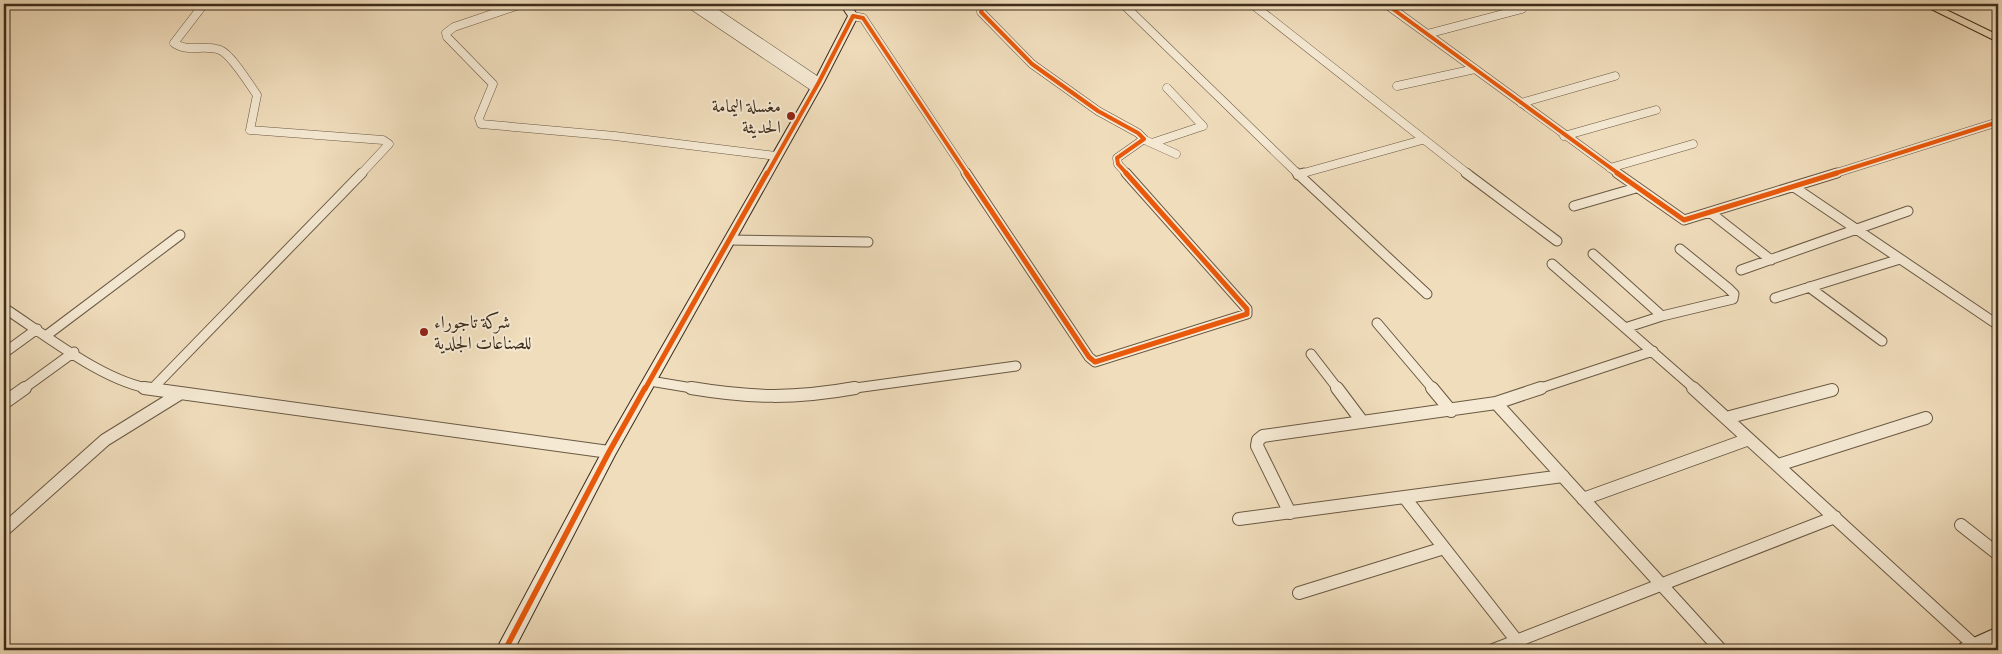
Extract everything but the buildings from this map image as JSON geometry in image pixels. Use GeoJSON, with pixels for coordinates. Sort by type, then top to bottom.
{"type":"FeatureCollection","features":[{"type":"Feature","properties":{"kind":"main road"},"geometry":{"type":"LineString","coordinates":[[1926,4],[1998,38]]}},
{"type":"Feature","properties":{"kind":"street"},"geometry":{"type":"LineString","coordinates":[[152,389],[278,262],[387,148],[388,144],[383,140],[250,130],[257,94],[226,54],[220,49],[183,48],[174,43],[204,4]]}},
{"type":"Feature","properties":{"kind":"street"},"geometry":{"type":"LineString","coordinates":[[522,4],[454,27],[446,33],[447,37],[493,84],[479,118],[480,124],[615,136],[776,156]]}},
{"type":"Feature","properties":{"kind":"street"},"geometry":{"type":"LineString","coordinates":[[690,4],[817,85]]}},
{"type":"Feature","properties":{"kind":"street"},"geometry":{"type":"LineString","coordinates":[[703,4],[817,85]]}},
{"type":"Feature","properties":{"kind":"street"},"geometry":{"type":"LineString","coordinates":[[845,4],[853,16],[863,18],[983,194],[1084,351],[1095,362],[1247,314],[1247,309],[1118,164],[1117,158],[1122,153],[1148,141],[1199,129],[1203,126],[1167,88]]}},
{"type":"Feature","properties":{"kind":"street"},"geometry":{"type":"LineString","coordinates":[[983,4],[981,12],[1032,64],[1098,111],[1138,133],[1148,141],[1176,154]]}},
{"type":"Feature","properties":{"kind":"street"},"geometry":{"type":"LineString","coordinates":[[1123,4],[1242,122],[1427,294]]}},
{"type":"Feature","properties":{"kind":"street"},"geometry":{"type":"LineString","coordinates":[[1252,4],[1352,81],[1422,140],[1557,241]]}},
{"type":"Feature","properties":{"kind":"street"},"geometry":{"type":"LineString","coordinates":[[1386,4],[1680,219],[1688,219],[1711,213],[1998,122]]}},
{"type":"Feature","properties":{"kind":"street"},"geometry":{"type":"LineString","coordinates":[[1427,34],[1522,9]]}},
{"type":"Feature","properties":{"kind":"street"},"geometry":{"type":"LineString","coordinates":[[505,650],[609,452],[817,85],[853,16]]}},
{"type":"Feature","properties":{"kind":"street"},"geometry":{"type":"LineString","coordinates":[[1397,86],[1475,69]]}},
{"type":"Feature","properties":{"kind":"street"},"geometry":{"type":"LineString","coordinates":[[1521,103],[1615,76]]}},
{"type":"Feature","properties":{"kind":"street"},"geometry":{"type":"LineString","coordinates":[[1564,136],[1656,110]]}},
{"type":"Feature","properties":{"kind":"street"},"geometry":{"type":"LineString","coordinates":[[1298,174],[1422,140]]}},
{"type":"Feature","properties":{"kind":"street"},"geometry":{"type":"LineString","coordinates":[[1610,168],[1693,144]]}},
{"type":"Feature","properties":{"kind":"street"},"geometry":{"type":"LineString","coordinates":[[1794,187],[1998,325]]}},
{"type":"Feature","properties":{"kind":"street"},"geometry":{"type":"LineString","coordinates":[[1574,206],[1636,188]]}},
{"type":"Feature","properties":{"kind":"street"},"geometry":{"type":"LineString","coordinates":[[1741,270],[1908,211]]}},
{"type":"Feature","properties":{"kind":"street"},"geometry":{"type":"LineString","coordinates":[[1711,213],[1771,260]]}},
{"type":"Feature","properties":{"kind":"street"},"geometry":{"type":"LineString","coordinates":[[47,335],[180,235]]}},
{"type":"Feature","properties":{"kind":"street"},"geometry":{"type":"LineString","coordinates":[[729,240],[868,242]]}},
{"type":"Feature","properties":{"kind":"street"},"geometry":{"type":"LineString","coordinates":[[1625,328],[1662,316],[1733,298],[1734,294],[1728,288],[1680,249]]}},
{"type":"Feature","properties":{"kind":"street"},"geometry":{"type":"LineString","coordinates":[[1594,254],[1662,316]]}},
{"type":"Feature","properties":{"kind":"street"},"geometry":{"type":"LineString","coordinates":[[1775,298],[1900,259]]}},
{"type":"Feature","properties":{"kind":"street"},"geometry":{"type":"LineString","coordinates":[[1552,264],[1653,351],[1835,517],[1970,648],[1998,635]]}},
{"type":"Feature","properties":{"kind":"street"},"geometry":{"type":"LineString","coordinates":[[1808,287],[1882,341]]}},
{"type":"Feature","properties":{"kind":"street"},"geometry":{"type":"LineString","coordinates":[[4,308],[113,378],[137,386],[609,452]]}},
{"type":"Feature","properties":{"kind":"street"},"geometry":{"type":"LineString","coordinates":[[1377,323],[1451,410]]}},
{"type":"Feature","properties":{"kind":"street"},"geometry":{"type":"LineString","coordinates":[[4,353],[37,329]]}},
{"type":"Feature","properties":{"kind":"street"},"geometry":{"type":"LineString","coordinates":[[1290,513],[1257,446],[1258,440],[1263,436],[1361,420],[1496,403],[1653,351]]}},
{"type":"Feature","properties":{"kind":"street"},"geometry":{"type":"LineString","coordinates":[[4,403],[74,352]]}},
{"type":"Feature","properties":{"kind":"street"},"geometry":{"type":"LineString","coordinates":[[1311,354],[1361,420]]}},
{"type":"Feature","properties":{"kind":"street"},"geometry":{"type":"LineString","coordinates":[[650,381],[726,394],[766,397],[810,396],[1016,366]]}},
{"type":"Feature","properties":{"kind":"street"},"geometry":{"type":"LineString","coordinates":[[1726,418],[1832,390]]}},
{"type":"Feature","properties":{"kind":"street"},"geometry":{"type":"LineString","coordinates":[[4,530],[105,440],[181,393]]}},
{"type":"Feature","properties":{"kind":"street"},"geometry":{"type":"LineString","coordinates":[[1496,403],[1722,650]]}},
{"type":"Feature","properties":{"kind":"street"},"geometry":{"type":"LineString","coordinates":[[1778,465],[1926,418]]}},
{"type":"Feature","properties":{"kind":"street"},"geometry":{"type":"LineString","coordinates":[[1584,499],[1749,439]]}},
{"type":"Feature","properties":{"kind":"street"},"geometry":{"type":"LineString","coordinates":[[1239,519],[1563,476]]}},
{"type":"Feature","properties":{"kind":"street"},"geometry":{"type":"LineString","coordinates":[[1405,498],[1520,645]]}},
{"type":"Feature","properties":{"kind":"street"},"geometry":{"type":"LineString","coordinates":[[1493,650],[1520,645],[1661,584],[1835,517]]}},
{"type":"Feature","properties":{"kind":"street"},"geometry":{"type":"LineString","coordinates":[[1961,525],[1998,554]]}},
{"type":"Feature","properties":{"kind":"street"},"geometry":{"type":"LineString","coordinates":[[1299,594],[1444,548]]}},
{"type":"Feature","properties":{"kind":"cycle path"},"geometry":{"type":"LineString","coordinates":[[505,650],[609,452],[819,82],[853,16],[863,18],[1089,357],[1095,362],[1247,314],[1247,309],[1118,164],[1117,158],[1144,139],[1138,133],[1098,111],[1032,64],[981,12],[983,4]]}},
{"type":"Feature","properties":{"kind":"cycle path"},"geometry":{"type":"LineString","coordinates":[[1386,4],[1564,136],[1684,220],[1998,122]]}},
{"type":"Feature","properties":{"kind":"place","name":"مغسلة اليمامة الحديثة"},"geometry":{"type":"Point","coordinates":[791,116]}},
{"type":"Feature","properties":{"kind":"place","name":"شركة تاجوراء للصناعات الجلدية"},"geometry":{"type":"Point","coordinates":[424,332]}}]}
